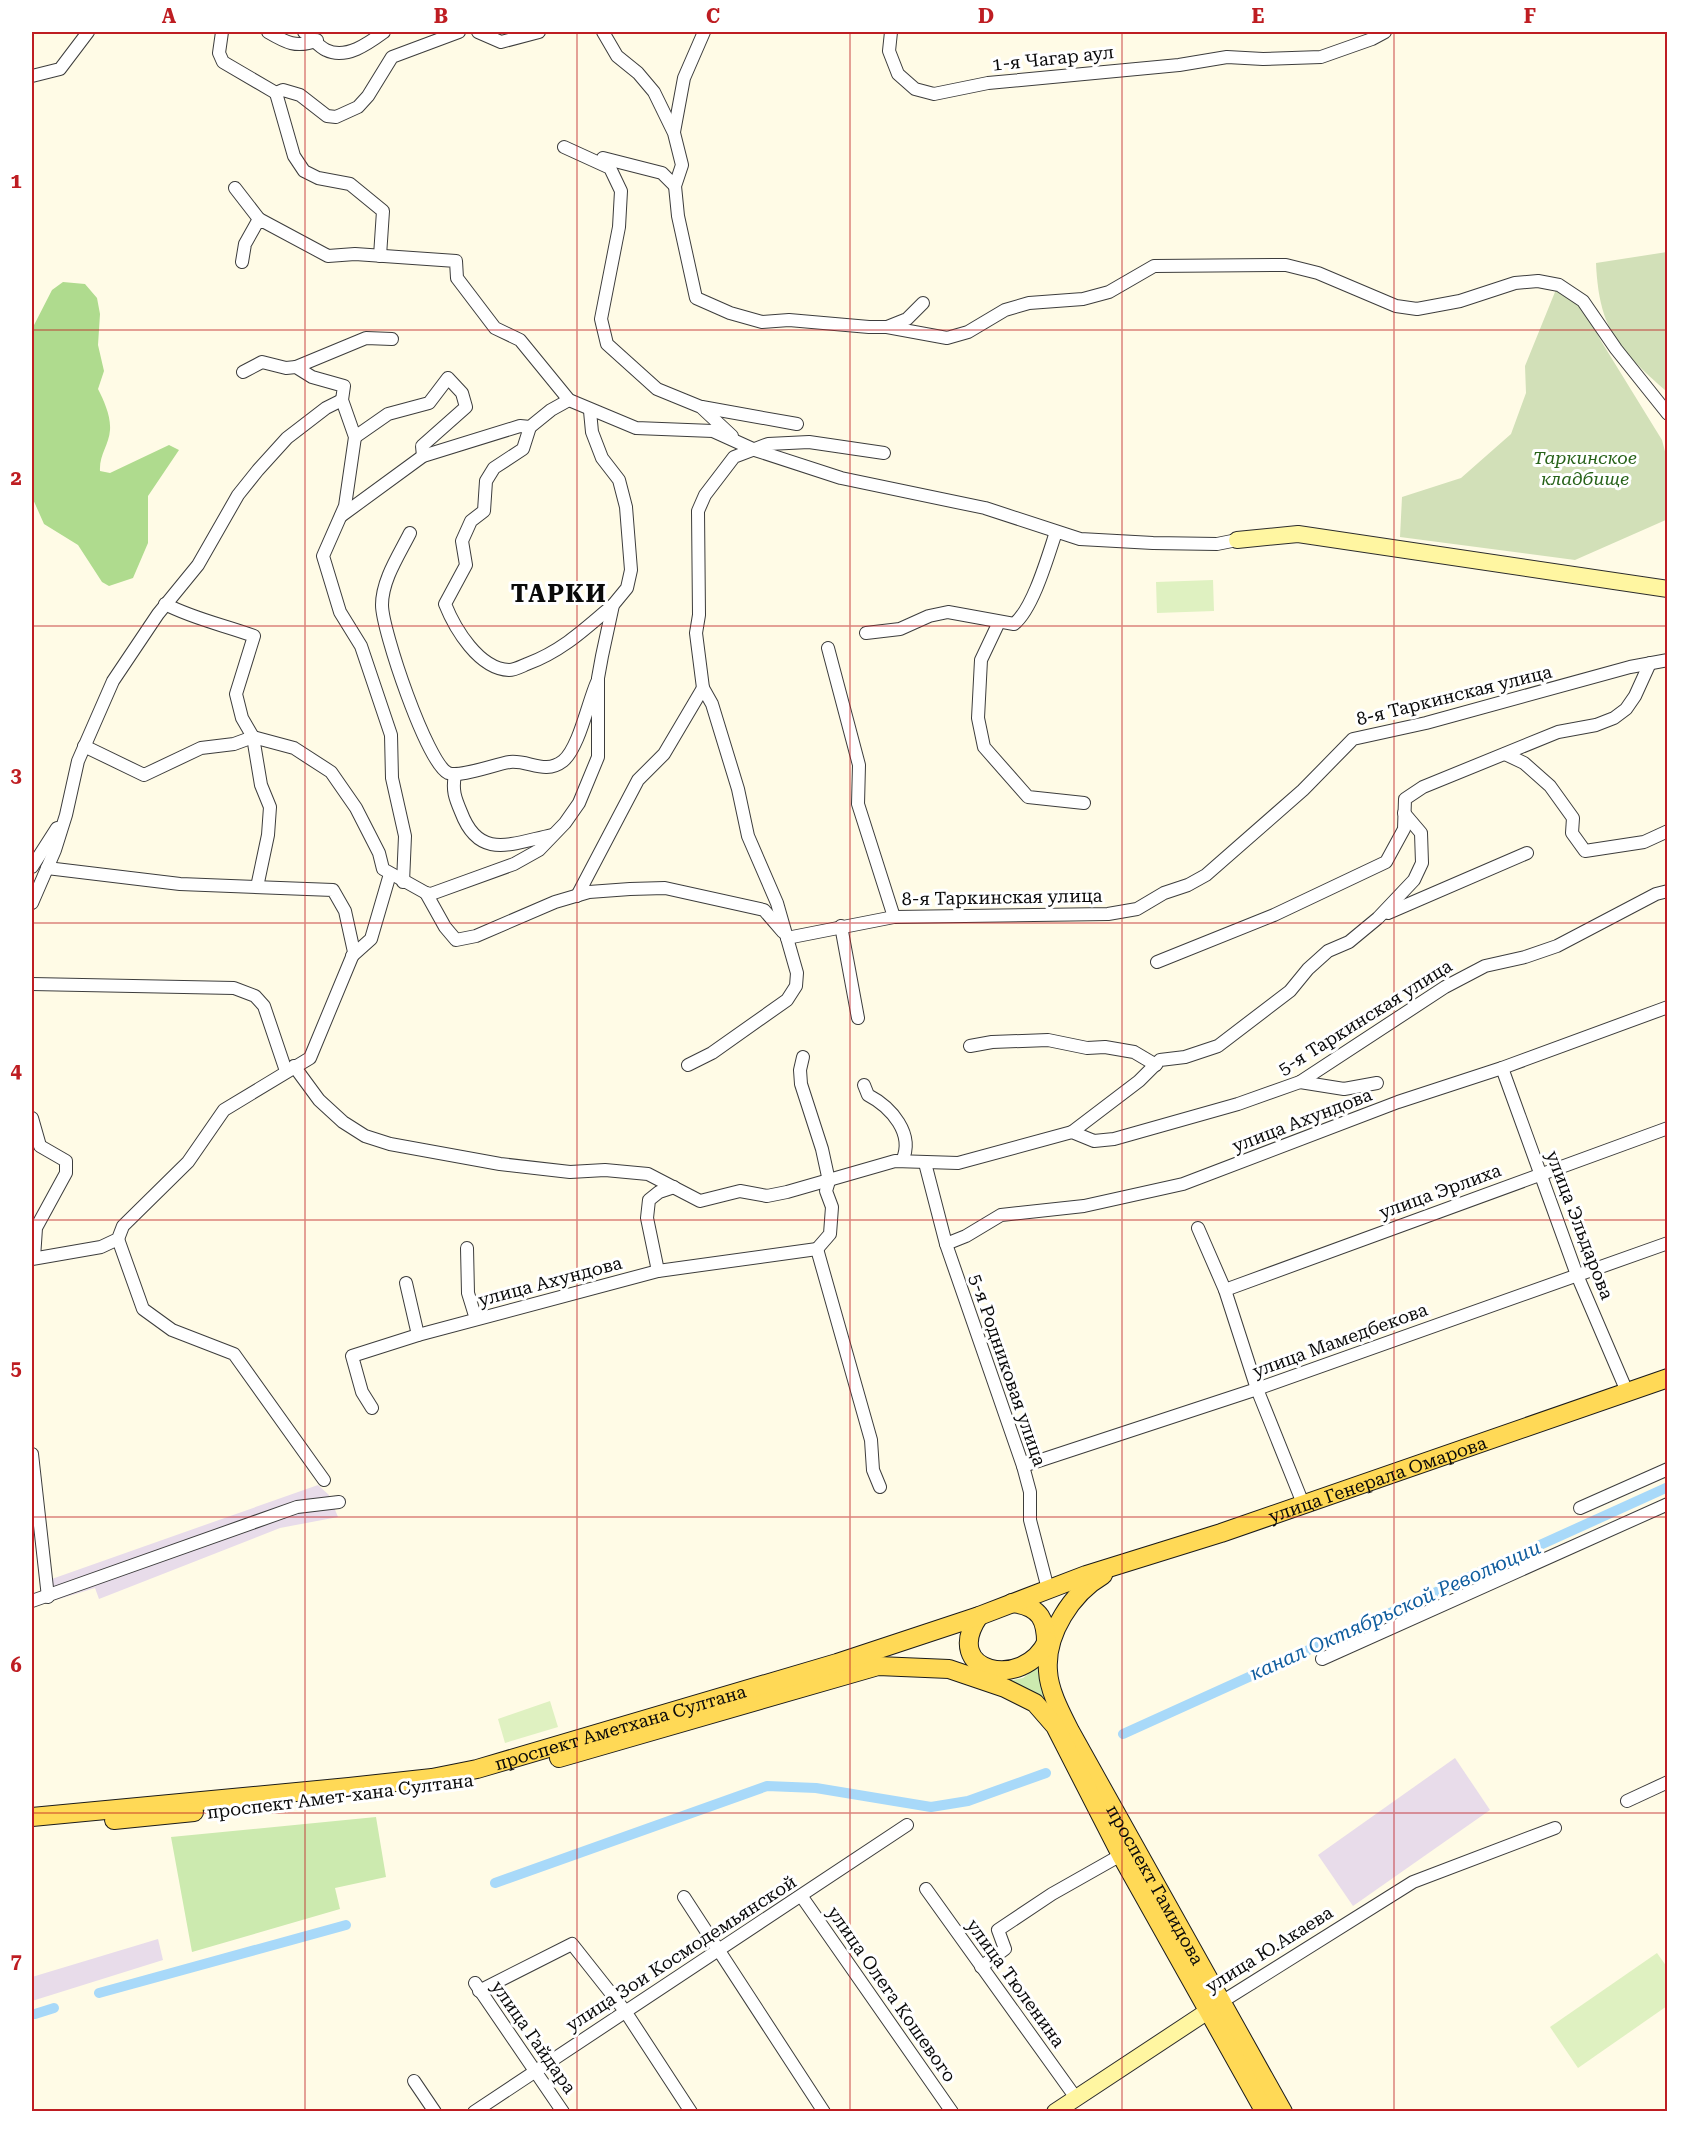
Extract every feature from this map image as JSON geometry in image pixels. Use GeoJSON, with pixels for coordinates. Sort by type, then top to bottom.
{"type":"FeatureCollection","features":[{"type":"Feature","properties":{"kind":"main road","name":"улица Генерала Омарова"},"geometry":{"type":"LineString","coordinates":[[1011,1603],[1303,1506],[1338,1491],[1668,1379]]}},
{"type":"Feature","properties":{"kind":"main road"},"geometry":{"type":"LineString","coordinates":[[840,1669],[932,1666],[983,1673],[1022,1666],[1046,1647],[1090,1578]]}},
{"type":"Feature","properties":{"kind":"main road"},"geometry":{"type":"LineString","coordinates":[[814,1677],[840,1669],[900,1641],[979,1616],[1011,1603]]}},
{"type":"Feature","properties":{"kind":"main road","name":"проспект Гамидова"},"geometry":{"type":"LineString","coordinates":[[1011,1603],[1032,1607],[1045,1625],[1049,1681],[1070,1731],[1127,1830],[1265,2112]]}},
{"type":"Feature","properties":{"kind":"main road"},"geometry":{"type":"LineString","coordinates":[[979,1616],[969,1636],[970,1653],[983,1673]]}},
{"type":"Feature","properties":{"kind":"main road","name":"проспект Гамидова"},"geometry":{"type":"LineString","coordinates":[[983,1673],[1035,1703],[1050,1719],[1121,1855],[1214,2007],[1283,2112]]}},
{"type":"Feature","properties":{"kind":"main road","name":"проспект Аметхана Султана"},"geometry":{"type":"LineString","coordinates":[[32,1818],[432,1778],[477,1769],[814,1677]]}},
{"type":"Feature","properties":{"kind":"main road","name":"проспект Амет-хана Султана"},"geometry":{"type":"LineString","coordinates":[[32,1827],[442,1787],[489,1778],[814,1677]]}},
{"type":"Feature","properties":{"kind":"street"},"geometry":{"type":"LineString","coordinates":[[32,76],[60,69],[88,32]]}},
{"type":"Feature","properties":{"kind":"street"},"geometry":{"type":"LineString","coordinates":[[222,32],[219,53],[223,62],[276,93],[294,156],[304,171],[318,178],[350,184],[383,211],[380,256]]}},
{"type":"Feature","properties":{"kind":"street"},"geometry":{"type":"LineString","coordinates":[[268,32],[294,45],[317,40]]}},
{"type":"Feature","properties":{"kind":"street"},"geometry":{"type":"LineString","coordinates":[[304,32],[317,40],[326,50],[347,53],[384,32]]}},
{"type":"Feature","properties":{"kind":"street"},"geometry":{"type":"LineString","coordinates":[[276,93],[283,90],[300,95],[327,116],[336,117],[358,107],[368,96],[392,57],[459,32]]}},
{"type":"Feature","properties":{"kind":"street"},"geometry":{"type":"LineString","coordinates":[[478,32],[501,42],[539,32]]}},
{"type":"Feature","properties":{"kind":"street"},"geometry":{"type":"LineString","coordinates":[[603,32],[616,56],[638,73],[654,92],[674,133],[682,165],[675,186],[678,216],[696,298],[730,313],[762,322],[789,320],[887,327],[947,338],[968,332],[1005,310],[1029,303],[1083,299],[1109,292],[1154,266],[1286,265],[1318,273],[1396,306],[1417,309],[1460,301],[1515,283],[1538,281],[1559,285],[1583,301],[1616,349],[1668,414]]}},
{"type":"Feature","properties":{"kind":"street"},"geometry":{"type":"LineString","coordinates":[[674,133],[684,78],[704,32]]}},
{"type":"Feature","properties":{"kind":"street","name":"1-я Чагар аул"},"geometry":{"type":"LineString","coordinates":[[891,32],[889,51],[898,74],[915,89],[934,94],[1035,77],[1179,65],[1227,57],[1263,59],[1321,57],[1385,32]]}},
{"type":"Feature","properties":{"kind":"street"},"geometry":{"type":"LineString","coordinates":[[675,186],[662,173],[564,147],[610,168],[621,191],[619,227],[601,319],[607,344],[657,389],[701,407],[797,424]]}},
{"type":"Feature","properties":{"kind":"street"},"geometry":{"type":"LineString","coordinates":[[235,188],[259,219],[328,256],[380,256],[456,261],[458,278],[495,328],[520,340],[569,400],[590,411],[636,428],[713,431],[755,450],[841,478],[984,508],[1080,539],[1217,544],[1298,534],[1668,589]]}},
{"type":"Feature","properties":{"kind":"street"},"geometry":{"type":"LineString","coordinates":[[242,262],[245,244],[259,219]]}},
{"type":"Feature","properties":{"kind":"street"},"geometry":{"type":"LineString","coordinates":[[887,327],[907,319],[923,303]]}},
{"type":"Feature","properties":{"kind":"street"},"geometry":{"type":"LineString","coordinates":[[243,372],[262,362],[286,368],[296,367],[366,338],[392,339]]}},
{"type":"Feature","properties":{"kind":"street"},"geometry":{"type":"LineString","coordinates":[[296,367],[312,377],[344,386],[342,400],[355,437],[345,506],[323,555],[340,612],[361,646],[391,735],[392,778],[405,836],[403,882]]}},
{"type":"Feature","properties":{"kind":"street"},"geometry":{"type":"LineString","coordinates":[[355,437],[388,414],[429,403],[448,378],[462,393],[466,407],[422,446],[423,456]]}},
{"type":"Feature","properties":{"kind":"street"},"geometry":{"type":"LineString","coordinates":[[32,903],[66,815],[78,761],[113,681],[165,604],[198,565],[238,495],[258,470],[286,438],[326,408],[342,400]]}},
{"type":"Feature","properties":{"kind":"street"},"geometry":{"type":"LineString","coordinates":[[569,400],[551,410],[530,427],[523,449],[494,468],[486,481],[484,511],[471,521],[462,541],[466,565],[445,604],[462,639],[491,665],[510,670],[546,657],[565,646],[613,605],[627,588],[631,570],[626,507],[619,480],[602,458],[592,432],[590,411]]}},
{"type":"Feature","properties":{"kind":"street"},"geometry":{"type":"LineString","coordinates":[[701,407],[739,443]]}},
{"type":"Feature","properties":{"kind":"street"},"geometry":{"type":"LineString","coordinates":[[340,517],[423,456],[520,426],[530,427]]}},
{"type":"Feature","properties":{"kind":"street"},"geometry":{"type":"LineString","coordinates":[[687,1065],[712,1053],[777,1007],[796,986],[797,973],[777,903],[748,836],[738,789],[712,704],[703,688],[696,633],[699,615],[698,511],[705,495],[734,457],[768,444],[809,442],[884,453]]}},
{"type":"Feature","properties":{"kind":"street"},"geometry":{"type":"LineString","coordinates":[[866,633],[900,629],[929,616],[948,612],[1014,624],[1020,619],[1056,532]]}},
{"type":"Feature","properties":{"kind":"street"},"geometry":{"type":"LineString","coordinates":[[410,533],[385,584],[382,606],[403,685],[419,730],[445,772],[455,775],[513,762],[549,768],[563,761],[572,748],[598,678],[613,605]]}},
{"type":"Feature","properties":{"kind":"street"},"geometry":{"type":"LineString","coordinates":[[165,604],[192,618],[223,624],[254,636],[236,694],[242,718],[253,737],[261,784],[270,807],[268,835],[257,887]]}},
{"type":"Feature","properties":{"kind":"street"},"geometry":{"type":"LineString","coordinates":[[999,622],[989,640],[980,670],[978,718],[984,747],[1028,797],[1084,803]]}},
{"type":"Feature","properties":{"kind":"street"},"geometry":{"type":"LineString","coordinates":[[828,648],[858,765],[858,804],[894,917]]}},
{"type":"Feature","properties":{"kind":"street","name":"8-я Таркинская улица"},"geometry":{"type":"LineString","coordinates":[[787,938],[894,917],[992,917],[1027,914],[1054,917],[1108,914],[1137,909],[1164,893],[1188,885],[1206,875],[1303,790],[1353,739],[1426,723],[1668,660]]}},
{"type":"Feature","properties":{"kind":"street"},"geometry":{"type":"LineString","coordinates":[[1157,962],[1274,915],[1386,862],[1404,829],[1405,799],[1423,787],[1558,732],[1596,725],[1614,718],[1626,709],[1635,696],[1650,663]]}},
{"type":"Feature","properties":{"kind":"street"},"geometry":{"type":"LineString","coordinates":[[84,746],[144,775],[201,748],[234,744],[253,737],[294,748],[331,772],[356,808],[379,853],[383,869],[403,882],[431,894],[514,864],[539,850],[565,823],[579,803],[598,757],[598,678]]}},
{"type":"Feature","properties":{"kind":"street"},"geometry":{"type":"LineString","coordinates":[[577,896],[638,780],[664,754],[703,688]]}},
{"type":"Feature","properties":{"kind":"street"},"geometry":{"type":"LineString","coordinates":[[1505,754],[1524,763],[1550,786],[1573,818],[1572,833],[1585,851],[1644,842],[1668,831]]}},
{"type":"Feature","properties":{"kind":"street"},"geometry":{"type":"LineString","coordinates":[[455,775],[452,790],[468,832],[484,843],[510,844],[552,835]]}},
{"type":"Feature","properties":{"kind":"street"},"geometry":{"type":"LineString","coordinates":[[32,984],[234,988],[255,996],[264,1006],[290,1069],[343,1122],[365,1136],[390,1144],[500,1164],[570,1172],[605,1170],[648,1174],[700,1201],[740,1191],[767,1196],[816,1182],[828,1181],[872,1166],[902,1161],[958,1163],[1071,1132],[1139,1081],[1160,1060],[1185,1057],[1218,1046],[1290,991],[1308,969],[1328,951],[1349,942],[1378,918],[1414,880],[1422,863],[1421,833],[1404,813]]}},
{"type":"Feature","properties":{"kind":"street"},"geometry":{"type":"LineString","coordinates":[[32,867],[66,815]]}},
{"type":"Feature","properties":{"kind":"street"},"geometry":{"type":"LineString","coordinates":[[1378,918],[1426,894],[1451,888],[1476,873],[1527,853]]}},
{"type":"Feature","properties":{"kind":"street"},"geometry":{"type":"LineString","coordinates":[[47,868],[180,884],[333,890],[345,911],[354,952],[310,1058],[224,1110],[188,1162],[123,1226],[118,1239],[143,1309],[172,1330],[234,1354],[324,1480]]}},
{"type":"Feature","properties":{"kind":"street"},"geometry":{"type":"LineString","coordinates":[[352,957],[371,939],[390,874]]}},
{"type":"Feature","properties":{"kind":"street"},"geometry":{"type":"LineString","coordinates":[[426,893],[445,927],[456,940],[476,936],[555,902],[577,896],[599,891],[665,888],[764,910],[787,938]]}},
{"type":"Feature","properties":{"kind":"street","name":"5-я Таркинская улица"},"geometry":{"type":"LineString","coordinates":[[1071,1132],[1094,1141],[1114,1139],[1238,1104],[1300,1082],[1445,987],[1485,966],[1525,957],[1557,946],[1656,894],[1668,891]]}},
{"type":"Feature","properties":{"kind":"street"},"geometry":{"type":"LineString","coordinates":[[841,926],[858,1018]]}},
{"type":"Feature","properties":{"kind":"street","name":"улица Ахундова"},"geometry":{"type":"LineString","coordinates":[[946,1244],[966,1236],[1001,1215],[1084,1206],[1183,1184],[1398,1102],[1502,1068],[1668,1007]]}},
{"type":"Feature","properties":{"kind":"street"},"geometry":{"type":"LineString","coordinates":[[970,1046],[992,1042],[1048,1040],[1087,1048],[1105,1047],[1134,1052],[1156,1065]]}},
{"type":"Feature","properties":{"kind":"street"},"geometry":{"type":"LineString","coordinates":[[802,1058],[801,1084],[814,1122],[828,1181],[826,1191],[832,1207],[830,1234],[816,1249],[871,1440],[873,1470],[880,1487]]}},
{"type":"Feature","properties":{"kind":"street","name":"улица Эльдарова"},"geometry":{"type":"LineString","coordinates":[[1502,1068],[1577,1275],[1628,1393]]}},
{"type":"Feature","properties":{"kind":"street"},"geometry":{"type":"LineString","coordinates":[[1300,1082],[1344,1089],[1377,1083]]}},
{"type":"Feature","properties":{"kind":"street"},"geometry":{"type":"LineString","coordinates":[[864,1084],[868,1095],[885,1103],[897,1120],[907,1142],[902,1161]]}},
{"type":"Feature","properties":{"kind":"street"},"geometry":{"type":"LineString","coordinates":[[32,1118],[40,1146],[66,1161],[66,1173],[36,1228],[33,1258],[101,1247],[118,1239]]}},
{"type":"Feature","properties":{"kind":"street","name":"улица Эрлиха"},"geometry":{"type":"LineString","coordinates":[[1225,1290],[1668,1128]]}},
{"type":"Feature","properties":{"kind":"street","name":"5-я Родниковая улица"},"geometry":{"type":"LineString","coordinates":[[925,1163],[946,1244],[1023,1466],[1030,1492],[1030,1520],[1048,1589]]}},
{"type":"Feature","properties":{"kind":"street"},"geometry":{"type":"LineString","coordinates":[[658,1271],[646,1218],[649,1200],[659,1192],[674,1187]]}},
{"type":"Feature","properties":{"kind":"street"},"geometry":{"type":"LineString","coordinates":[[1198,1228],[1225,1290],[1257,1389],[1303,1506]]}},
{"type":"Feature","properties":{"kind":"street","name":"улица Мамедбекова"},"geometry":{"type":"LineString","coordinates":[[1023,1466],[1257,1389],[1668,1243]]}},
{"type":"Feature","properties":{"kind":"street"},"geometry":{"type":"LineString","coordinates":[[467,1248],[468,1293],[476,1319]]}},
{"type":"Feature","properties":{"kind":"street","name":"улица Ахундова"},"geometry":{"type":"LineString","coordinates":[[372,1408],[362,1392],[352,1356],[418,1335],[658,1271],[816,1249]]}},
{"type":"Feature","properties":{"kind":"street"},"geometry":{"type":"LineString","coordinates":[[406,1284],[418,1335]]}},
{"type":"Feature","properties":{"kind":"street"},"geometry":{"type":"LineString","coordinates":[[32,1454],[48,1597]]}},
{"type":"Feature","properties":{"kind":"street"},"geometry":{"type":"LineString","coordinates":[[1580,1508],[1668,1469]]}},
{"type":"Feature","properties":{"kind":"street"},"geometry":{"type":"LineString","coordinates":[[32,1601],[297,1507],[339,1502]]}},
{"type":"Feature","properties":{"kind":"street"},"geometry":{"type":"LineString","coordinates":[[1322,1659],[1668,1504]]}},
{"type":"Feature","properties":{"kind":"street"},"geometry":{"type":"LineString","coordinates":[[1627,1801],[1668,1782]]}},
{"type":"Feature","properties":{"kind":"street","name":"улица Зои Космодемьянской"},"geometry":{"type":"LineString","coordinates":[[474,2112],[907,1826]]}},
{"type":"Feature","properties":{"kind":"street","name":"улица Ю.Акаева"},"geometry":{"type":"LineString","coordinates":[[1055,2112],[1214,2007],[1413,1882],[1555,1828]]}},
{"type":"Feature","properties":{"kind":"street"},"geometry":{"type":"LineString","coordinates":[[981,1967],[1005,1949],[998,1930],[1052,1894],[1121,1855]]}},
{"type":"Feature","properties":{"kind":"street","name":"улица Тюленина"},"geometry":{"type":"LineString","coordinates":[[926,1889],[1076,2097]]}},
{"type":"Feature","properties":{"kind":"street","name":"улица Олега Кошевого"},"geometry":{"type":"LineString","coordinates":[[802,1896],[952,2112]]}},
{"type":"Feature","properties":{"kind":"street"},"geometry":{"type":"LineString","coordinates":[[684,1898],[824,2112]]}},
{"type":"Feature","properties":{"kind":"street","name":"улица Гайдара"},"geometry":{"type":"LineString","coordinates":[[563,2112],[536,2069],[477,1987],[572,1944],[625,2011]]}},
{"type":"Feature","properties":{"kind":"street"},"geometry":{"type":"LineString","coordinates":[[625,2011],[692,2112]]}},
{"type":"Feature","properties":{"kind":"street"},"geometry":{"type":"LineString","coordinates":[[414,2081],[435,2112]]}},
{"type":"Feature","properties":{"kind":"shaded area"},"geometry":{"type":"Polygon","coordinates":[[[318,1485],[329,1495],[338,1517],[280,1528],[99,1599],[95,1588],[56,1600],[49,1580],[318,1485]]]}},
{"type":"Feature","properties":{"kind":"shaded area"},"geometry":{"type":"Polygon","coordinates":[[[1455,1758],[1490,1810],[1353,1906],[1318,1855],[1455,1758]]]}},
{"type":"Feature","properties":{"kind":"shaded area"},"geometry":{"type":"Polygon","coordinates":[[[158,1939],[163,1960],[32,2001],[32,1977],[158,1939]]]}},
{"type":"Feature","properties":{"kind":"green space"},"geometry":{"type":"Polygon","coordinates":[[[1667,252],[1667,392],[1636,363],[1615,337],[1602,306],[1596,263],[1667,252]]]}},
{"type":"Feature","properties":{"kind":"green space"},"geometry":{"type":"Polygon","coordinates":[[[63,282],[85,284],[97,298],[100,314],[98,345],[104,371],[98,389],[107,409],[110,425],[100,471],[110,473],[169,445],[179,450],[148,496],[148,543],[133,578],[109,586],[102,582],[78,545],[44,524],[32,497],[32,329],[52,290],[63,282]]]}},
{"type":"Feature","properties":{"kind":"green space","name":"Таркинское кладбище"},"geometry":{"type":"Polygon","coordinates":[[[1557,287],[1582,304],[1601,341],[1662,440],[1668,463],[1668,519],[1575,560],[1400,537],[1402,497],[1461,478],[1511,434],[1526,393],[1525,366],[1557,287]]]}},
{"type":"Feature","properties":{"kind":"green space"},"geometry":{"type":"Polygon","coordinates":[[[1213,580],[1214,611],[1157,613],[1156,582],[1213,580]]]}},
{"type":"Feature","properties":{"kind":"green space"},"geometry":{"type":"Polygon","coordinates":[[[1039,1666],[1046,1703],[1004,1682],[1023,1678],[1039,1666]]]}},
{"type":"Feature","properties":{"kind":"green space"},"geometry":{"type":"Polygon","coordinates":[[[550,1701],[558,1727],[505,1743],[498,1719],[550,1701]]]}},
{"type":"Feature","properties":{"kind":"green space"},"geometry":{"type":"Polygon","coordinates":[[[376,1817],[386,1877],[335,1888],[340,1909],[192,1952],[171,1837],[376,1817]]]}},
{"type":"Feature","properties":{"kind":"green space"},"geometry":{"type":"Polygon","coordinates":[[[1657,1953],[1667,1967],[1667,2006],[1578,2068],[1550,2027],[1657,1953]]]}},
{"type":"Feature","properties":{"kind":"waterway","name":"канал Октябрьской Революции"},"geometry":{"type":"LineString","coordinates":[[1123,1734],[1668,1487]]}},
{"type":"Feature","properties":{"kind":"waterway","name":"канал Октябрьской Революции"},"geometry":{"type":"LineString","coordinates":[[495,1883],[767,1786],[816,1788],[931,1807],[968,1801],[1046,1773]]}},
{"type":"Feature","properties":{"kind":"waterway","name":"канал Октябрьской Революции"},"geometry":{"type":"LineString","coordinates":[[99,1993],[346,1925]]}},
{"type":"Feature","properties":{"kind":"waterway","name":"канал Октябрьской Революции"},"geometry":{"type":"LineString","coordinates":[[35,2014],[54,2008]]}},
{"type":"Feature","properties":{"kind":"district","name":"ТАРКИ"},"geometry":{"type":"Point","coordinates":[559,594]}}]}
